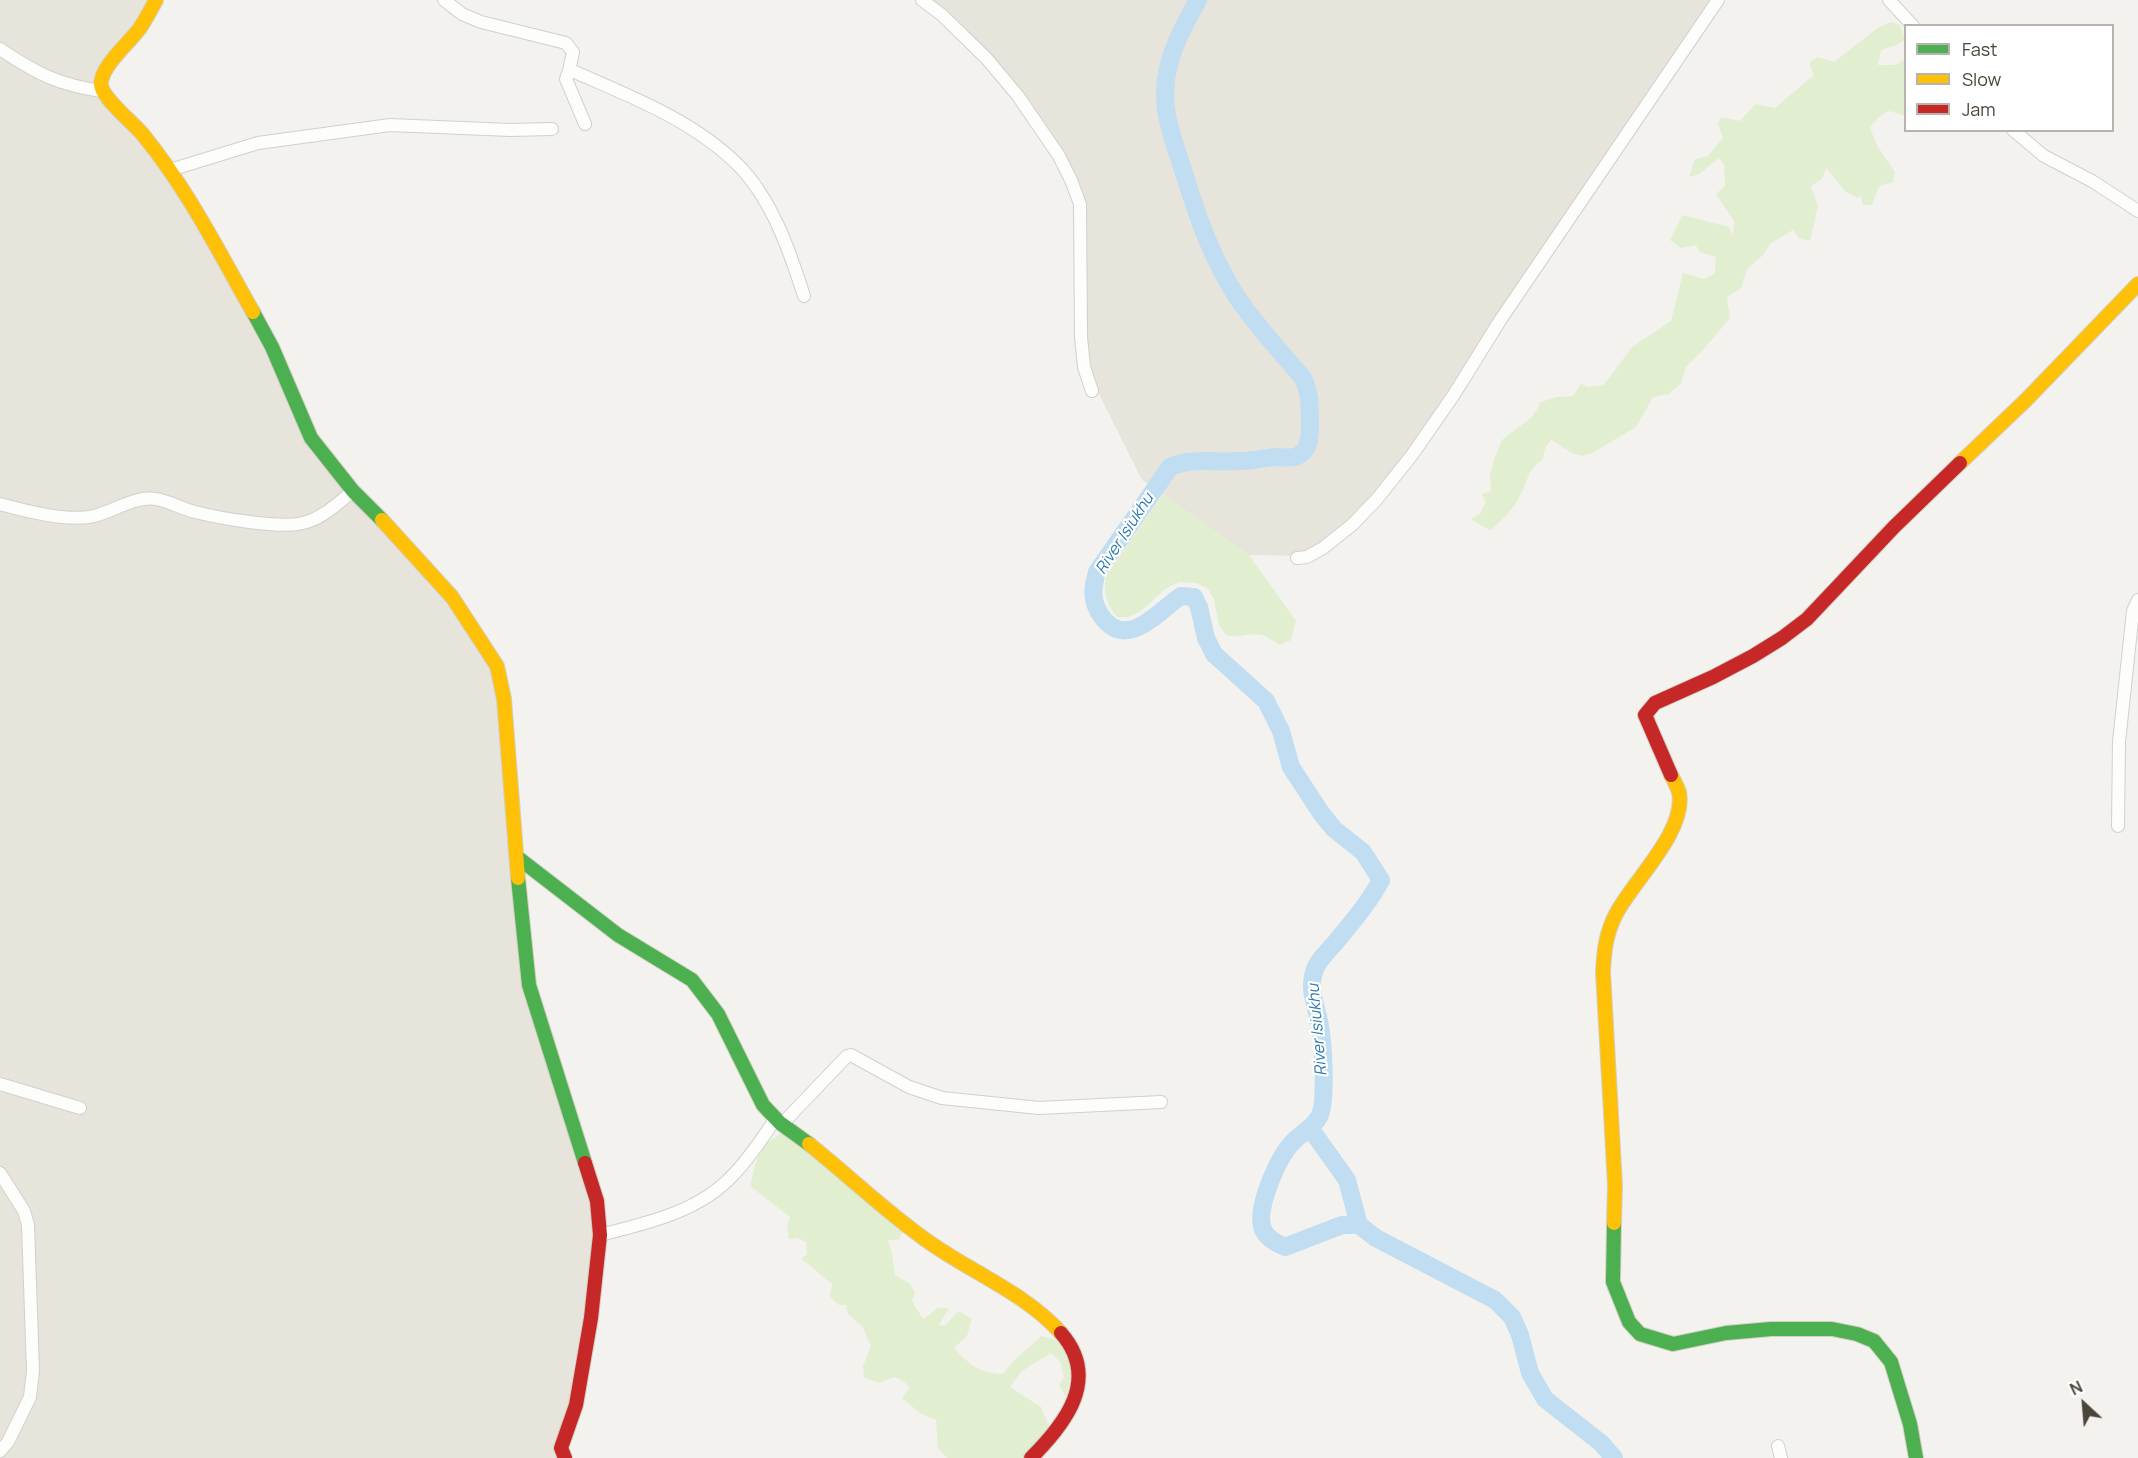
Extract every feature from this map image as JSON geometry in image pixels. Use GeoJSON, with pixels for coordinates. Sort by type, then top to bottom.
{"type":"FeatureCollection","features":[{"type":"Feature","properties":{"kind":"street"},"geometry":{"type":"LineString","coordinates":[[156,0],[140,28],[108,67],[101,81],[102,91],[143,134],[196,210],[272,347],[311,438],[353,491],[396,534],[452,597],[497,666],[504,699],[521,920],[529,985],[594,1192],[600,1235],[591,1317],[576,1405],[561,1448],[565,1458]]}},
{"type":"Feature","properties":{"kind":"street"},"geometry":{"type":"LineString","coordinates":[[444,0],[462,14],[481,22],[566,43],[573,52],[566,79],[585,124]]}},
{"type":"Feature","properties":{"kind":"street"},"geometry":{"type":"LineString","coordinates":[[922,0],[942,15],[987,59],[1038,123],[1071,180],[1080,204],[1081,337],[1084,367],[1092,391]]}},
{"type":"Feature","properties":{"kind":"street"},"geometry":{"type":"LineString","coordinates":[[1297,558],[1307,557],[1323,548],[1352,525],[1377,499],[1412,455],[1453,396],[1501,319],[1718,0]]}},
{"type":"Feature","properties":{"kind":"street"},"geometry":{"type":"LineString","coordinates":[[1889,0],[1911,24]]}},
{"type":"Feature","properties":{"kind":"street"},"geometry":{"type":"LineString","coordinates":[[0,49],[38,73],[77,88],[102,91]]}},
{"type":"Feature","properties":{"kind":"street"},"geometry":{"type":"LineString","coordinates":[[569,71],[620,91],[677,120],[740,166],[774,217],[795,267],[804,296]]}},
{"type":"Feature","properties":{"kind":"street"},"geometry":{"type":"LineString","coordinates":[[170,170],[258,143],[390,125],[510,130],[552,129]]}},
{"type":"Feature","properties":{"kind":"street"},"geometry":{"type":"LineString","coordinates":[[2015,132],[2044,156],[2092,181],[2138,211]]}},
{"type":"Feature","properties":{"kind":"street"},"geometry":{"type":"LineString","coordinates":[[1916,1458],[1910,1424],[1891,1362],[1874,1341],[1857,1334],[1832,1329],[1771,1329],[1726,1333],[1673,1344],[1640,1334],[1629,1322],[1621,1305],[1613,1282],[1615,1185],[1604,972],[1605,947],[1607,931],[1659,851],[1673,827],[1680,806],[1679,793],[1645,715],[1655,703],[1753,656],[1807,619],[1886,535],[2026,400],[2138,284]]}},
{"type":"Feature","properties":{"kind":"street"},"geometry":{"type":"LineString","coordinates":[[0,504],[55,516],[93,516],[139,500],[156,499],[194,512],[253,522],[289,525],[316,518],[353,491]]}},
{"type":"Feature","properties":{"kind":"street"},"geometry":{"type":"LineString","coordinates":[[2118,826],[2119,742],[2133,611],[2138,600]]}},
{"type":"Feature","properties":{"kind":"street"},"geometry":{"type":"LineString","coordinates":[[517,857],[618,935],[692,980],[701,989],[722,1019],[758,1097],[778,1122],[806,1142],[928,1242],[1006,1288],[1038,1311],[1061,1333],[1075,1355],[1079,1376],[1074,1407],[1051,1438],[1031,1458]]}},
{"type":"Feature","properties":{"kind":"street"},"geometry":{"type":"LineString","coordinates":[[600,1235],[684,1210],[710,1194],[733,1175],[778,1122],[847,1056],[851,1055],[909,1087],[942,1098],[1039,1108],[1161,1102]]}},
{"type":"Feature","properties":{"kind":"street"},"geometry":{"type":"LineString","coordinates":[[0,1084],[80,1108]]}},
{"type":"Feature","properties":{"kind":"street"},"geometry":{"type":"LineString","coordinates":[[0,1173],[24,1211],[28,1225],[33,1371],[30,1397],[8,1442],[0,1451]]}},
{"type":"Feature","properties":{"kind":"shaded area"},"geometry":{"type":"Polygon","coordinates":[[[0,0],[157,0],[103,83],[171,169],[313,438],[499,667],[532,987],[601,1237],[562,1458],[0,1458],[0,0]]]}},
{"type":"Feature","properties":{"kind":"shaded area"},"geometry":{"type":"Polygon","coordinates":[[[926,0],[1716,0],[1377,498],[1323,547],[1297,556],[1249,555],[1142,480],[1096,388],[1084,337],[1082,203],[1039,122],[926,0]]]}},
{"type":"Feature","properties":{"kind":"green space"},"geometry":{"type":"Polygon","coordinates":[[[1892,22],[1900,25],[1904,36],[1904,40],[1899,44],[1881,50],[1878,65],[1894,65],[1904,60],[1904,116],[1890,111],[1881,115],[1870,127],[1876,144],[1895,172],[1893,182],[1879,186],[1872,205],[1863,205],[1861,196],[1857,198],[1846,192],[1826,168],[1822,179],[1811,186],[1818,206],[1810,241],[1799,238],[1793,230],[1770,244],[1763,255],[1747,269],[1741,288],[1727,297],[1730,318],[1686,367],[1681,383],[1669,394],[1653,397],[1636,427],[1594,452],[1583,456],[1572,453],[1551,440],[1545,448],[1543,459],[1531,471],[1512,509],[1500,522],[1491,530],[1471,519],[1479,515],[1486,502],[1482,494],[1491,491],[1490,476],[1502,440],[1533,416],[1541,402],[1556,397],[1573,396],[1581,384],[1588,387],[1604,385],[1632,347],[1671,321],[1683,273],[1704,279],[1715,273],[1716,257],[1699,252],[1696,245],[1681,248],[1670,240],[1682,215],[1729,227],[1733,236],[1734,221],[1716,194],[1725,186],[1724,165],[1719,158],[1699,174],[1689,177],[1695,159],[1708,156],[1723,138],[1718,124],[1721,117],[1740,121],[1755,104],[1775,108],[1814,75],[1810,66],[1811,61],[1818,57],[1834,62],[1879,27],[1892,22]]]}},
{"type":"Feature","properties":{"kind":"green space"},"geometry":{"type":"Polygon","coordinates":[[[1163,494],[1249,555],[1296,621],[1291,640],[1280,645],[1262,635],[1226,635],[1219,625],[1214,599],[1208,589],[1197,583],[1179,582],[1165,589],[1141,611],[1129,617],[1117,617],[1106,598],[1106,576],[1163,494]]]}},
{"type":"Feature","properties":{"kind":"green space"},"geometry":{"type":"Polygon","coordinates":[[[782,1133],[795,1140],[904,1231],[898,1240],[888,1240],[895,1275],[910,1284],[915,1292],[912,1301],[923,1319],[938,1308],[949,1308],[939,1325],[945,1326],[958,1311],[972,1318],[967,1336],[954,1348],[964,1359],[982,1370],[1003,1374],[1041,1336],[1059,1341],[1070,1368],[1066,1397],[1059,1385],[1064,1378],[1061,1363],[1051,1353],[1022,1371],[1010,1387],[1041,1407],[1049,1427],[1026,1458],[947,1458],[938,1448],[936,1420],[921,1414],[902,1398],[910,1387],[896,1378],[879,1383],[864,1377],[863,1366],[871,1346],[862,1326],[848,1314],[846,1305],[839,1305],[830,1297],[832,1284],[801,1259],[807,1254],[806,1242],[797,1238],[789,1239],[787,1226],[790,1217],[750,1186],[760,1147],[782,1133]]]}},
{"type":"Feature","properties":{"kind":"waterway","name":"River Isiukhu"},"geometry":{"type":"LineString","coordinates":[[1198,0],[1181,33],[1168,69],[1165,104],[1169,123],[1200,220],[1229,285],[1246,310],[1303,378],[1309,400],[1309,439],[1305,450],[1293,457],[1248,461],[1195,461],[1170,467],[1097,572],[1093,590],[1094,601],[1102,617],[1112,626],[1122,630],[1143,625],[1181,596],[1194,597],[1199,607],[1206,638],[1214,654],[1266,701],[1281,731],[1291,767],[1321,813],[1334,829],[1363,852],[1381,880],[1360,912],[1315,968],[1312,992],[1320,1026],[1323,1059],[1324,1087],[1321,1110],[1314,1124],[1287,1149],[1275,1170],[1263,1207],[1261,1217],[1263,1230],[1274,1241],[1285,1247],[1342,1225],[1359,1225],[1376,1238],[1495,1300],[1512,1317],[1520,1335],[1530,1373],[1545,1399],[1601,1443],[1614,1458]]}},
{"type":"Feature","properties":{"kind":"waterway","name":"River Isiukhu"},"geometry":{"type":"LineString","coordinates":[[1310,1128],[1347,1180],[1359,1225]]}},
{"type":"Feature","properties":{"kind":"traffic: fast"},"geometry":{"type":"LineString","coordinates":[[253,312],[272,347],[311,438],[353,491],[382,520]]}},
{"type":"Feature","properties":{"kind":"traffic: fast"},"geometry":{"type":"LineString","coordinates":[[517,857],[618,935],[692,980],[718,1014],[763,1105],[780,1123],[809,1144]]}},
{"type":"Feature","properties":{"kind":"traffic: fast"},"geometry":{"type":"LineString","coordinates":[[518,878],[529,985],[585,1163]]}},
{"type":"Feature","properties":{"kind":"traffic: fast"},"geometry":{"type":"LineString","coordinates":[[1614,1223],[1613,1282],[1629,1322],[1640,1334],[1673,1344],[1726,1333],[1771,1329],[1832,1329],[1857,1334],[1874,1341],[1891,1362],[1910,1424],[1916,1458]]}},
{"type":"Feature","properties":{"kind":"traffic: slow"},"geometry":{"type":"LineString","coordinates":[[156,0],[140,28],[106,70],[102,77],[102,90],[144,136],[175,178],[253,312]]}},
{"type":"Feature","properties":{"kind":"traffic: slow"},"geometry":{"type":"LineString","coordinates":[[1960,463],[2026,400],[2138,284]]}},
{"type":"Feature","properties":{"kind":"traffic: slow"},"geometry":{"type":"LineString","coordinates":[[382,520],[452,597],[497,666],[504,699],[518,878]]}},
{"type":"Feature","properties":{"kind":"traffic: slow"},"geometry":{"type":"LineString","coordinates":[[1614,1223],[1615,1185],[1603,972],[1605,949],[1616,914],[1657,855],[1675,823],[1679,807],[1679,792],[1671,775]]}},
{"type":"Feature","properties":{"kind":"traffic: slow"},"geometry":{"type":"LineString","coordinates":[[809,1144],[911,1229],[943,1252],[1014,1294],[1061,1333]]}},
{"type":"Feature","properties":{"kind":"traffic: jam"},"geometry":{"type":"LineString","coordinates":[[1671,775],[1645,715],[1655,703],[1753,656],[1807,619],[1894,527],[1960,463]]}},
{"type":"Feature","properties":{"kind":"traffic: jam"},"geometry":{"type":"LineString","coordinates":[[565,1458],[561,1448],[576,1405],[591,1318],[600,1235],[597,1201],[585,1163]]}},
{"type":"Feature","properties":{"kind":"traffic: jam"},"geometry":{"type":"LineString","coordinates":[[1031,1458],[1056,1431],[1066,1416],[1074,1400],[1078,1384],[1078,1367],[1073,1350],[1061,1333]]}}]}
